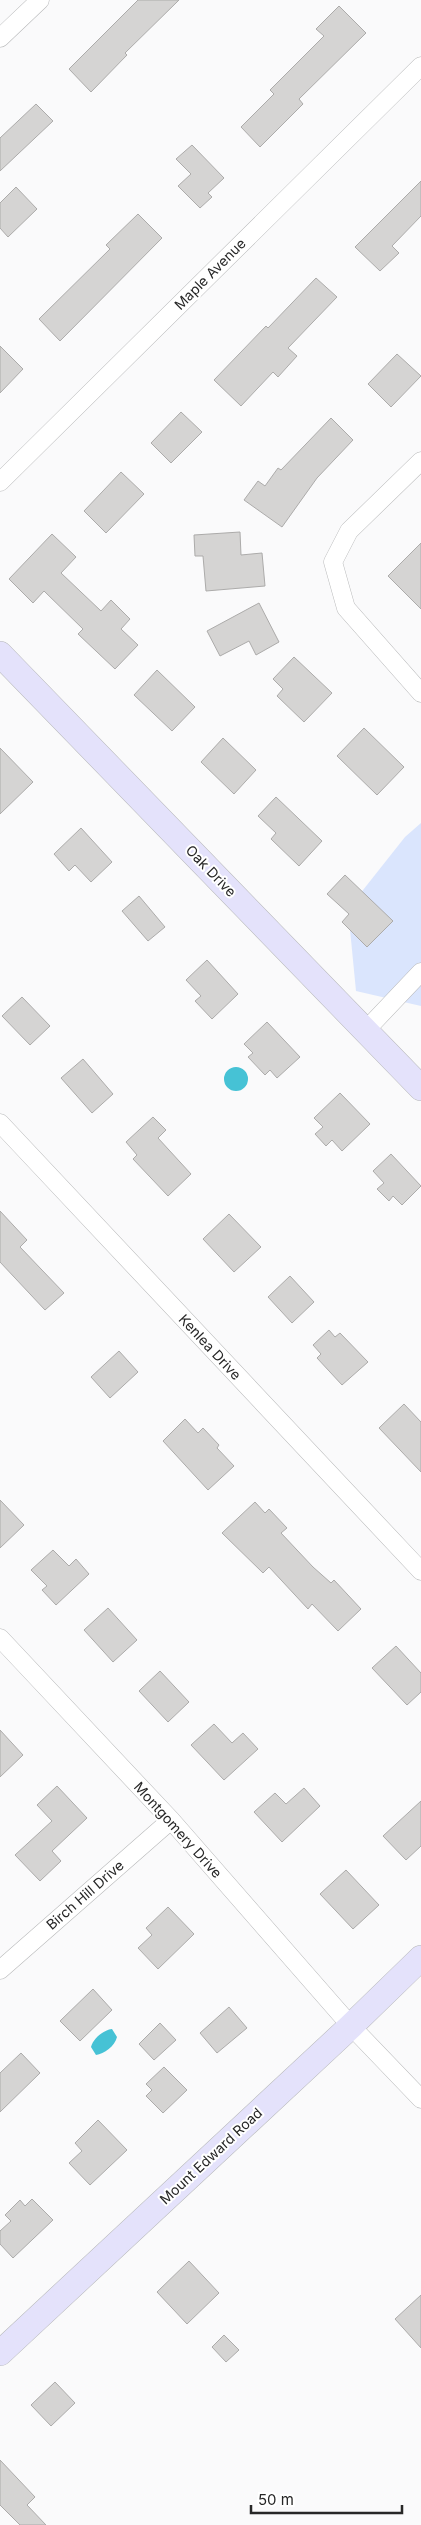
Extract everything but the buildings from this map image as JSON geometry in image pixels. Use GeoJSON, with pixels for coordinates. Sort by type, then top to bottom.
{"type":"FeatureCollection","features":[{"type":"Feature","properties":{"kind":"street"},"geometry":{"type":"LineString","coordinates":[[0,38],[40,0]]}},
{"type":"Feature","properties":{"kind":"street","name":"Maple Avenue"},"geometry":{"type":"LineString","coordinates":[[0,482],[421,66]]}},
{"type":"Feature","properties":{"kind":"street"},"geometry":{"type":"LineString","coordinates":[[421,461],[349,531],[332,562],[346,608],[421,693]]}},
{"type":"Feature","properties":{"kind":"street","name":"Oak Drive"},"geometry":{"type":"LineString","coordinates":[[0,654],[421,1088]]}},
{"type":"Feature","properties":{"kind":"street"},"geometry":{"type":"LineString","coordinates":[[366,1030],[421,972]]}},
{"type":"Feature","properties":{"kind":"street","name":"Kenlea Drive"},"geometry":{"type":"LineString","coordinates":[[0,1123],[421,1571]]}},
{"type":"Feature","properties":{"kind":"street","name":"Montgomery Drive"},"geometry":{"type":"LineString","coordinates":[[0,1638],[170,1820],[351,2026],[421,2099]]}},
{"type":"Feature","properties":{"kind":"street","name":"Birch Hill Drive"},"geometry":{"type":"LineString","coordinates":[[0,1970],[170,1820]]}},
{"type":"Feature","properties":{"kind":"street","name":"Mount Edward Road"},"geometry":{"type":"LineString","coordinates":[[0,2353],[351,2026],[421,1958]]}},
{"type":"Feature","properties":{"kind":"shaded area"},"geometry":{"type":"Polygon","coordinates":[[[421,823],[421,1006],[356,991],[348,909],[405,837],[421,823]]]}},
{"type":"Feature","properties":{"kind":"water"},"geometry":{"type":"Polygon","coordinates":[[[236,1067],[244,1071],[248,1079],[244,1087],[236,1091],[228,1087],[224,1079],[228,1071],[236,1067]]]}},
{"type":"Feature","properties":{"kind":"water"},"geometry":{"type":"Polygon","coordinates":[[[112,2029],[117,2037],[114,2043],[106,2051],[96,2055],[91,2047],[94,2041],[102,2033],[112,2029]]]}}]}
